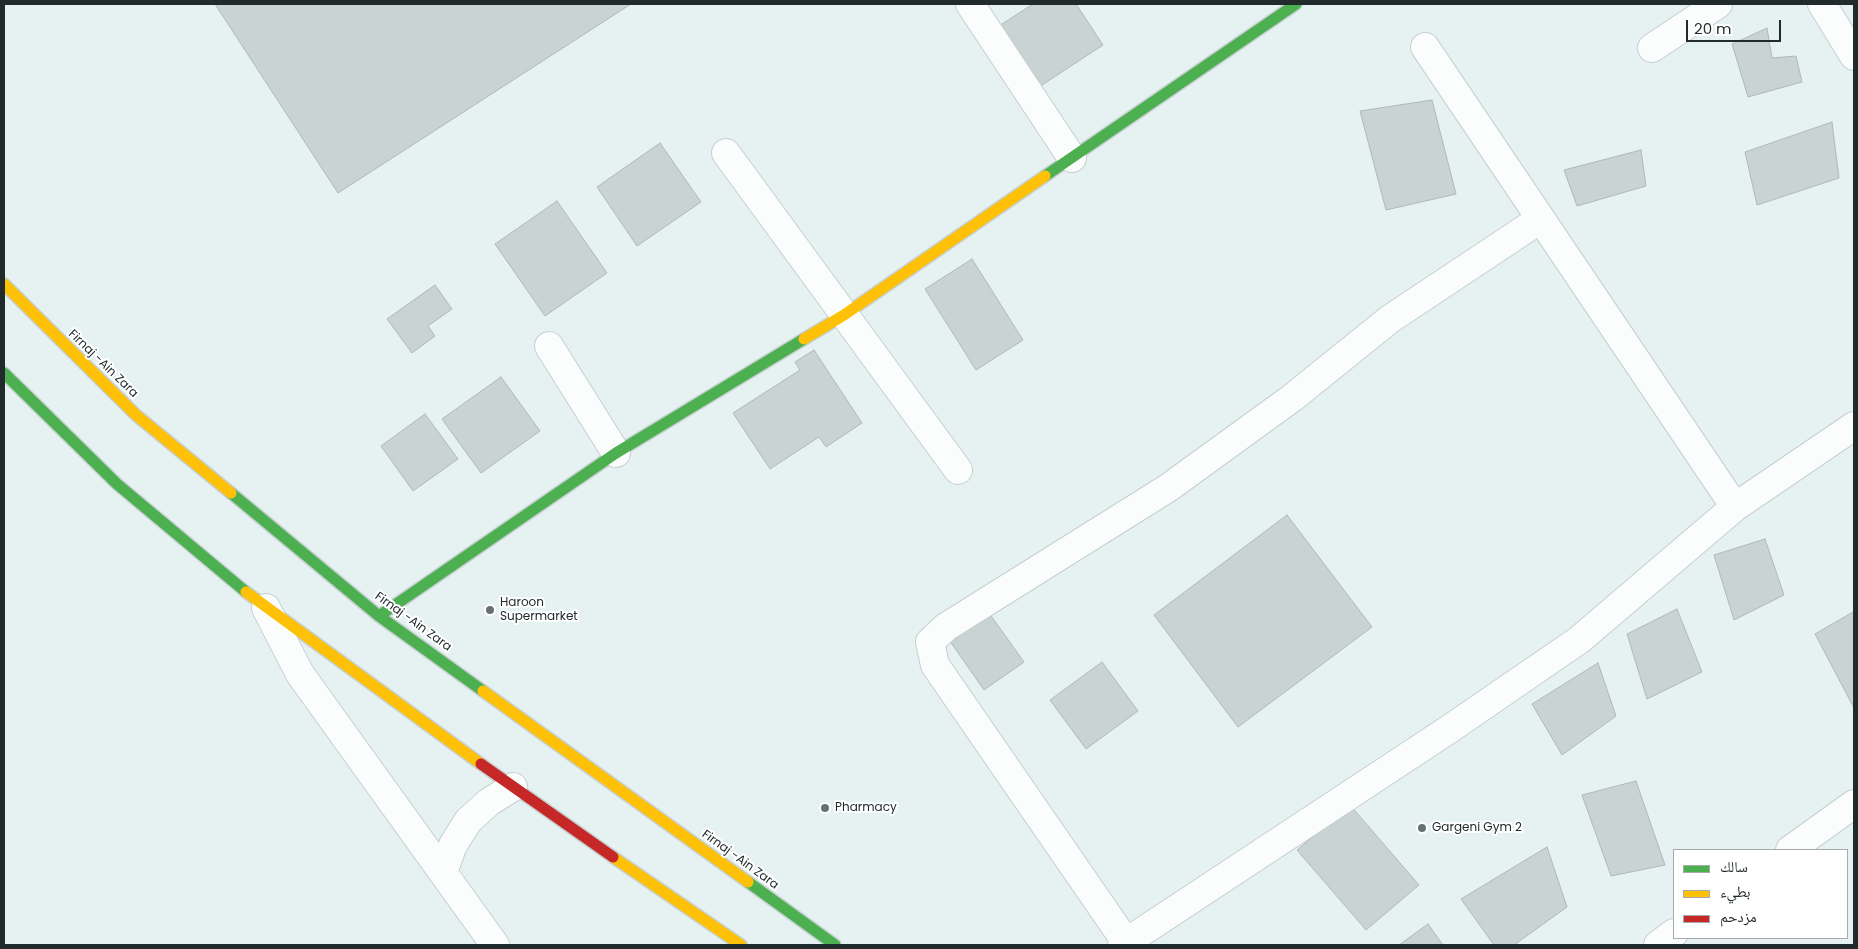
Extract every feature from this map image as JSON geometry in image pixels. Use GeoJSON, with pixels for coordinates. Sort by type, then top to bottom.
{"type":"FeatureCollection","features":[{"type":"Feature","properties":{"kind":"main road"},"geometry":{"type":"LineString","coordinates":[[379,616],[616,453],[844,315],[1072,158],[1286,7]]}},
{"type":"Feature","properties":{"kind":"main road","name":"Firnaj -Ain Zara"},"geometry":{"type":"LineString","coordinates":[[4,284],[136,415],[379,616],[835,945]]}},
{"type":"Feature","properties":{"kind":"main road"},"geometry":{"type":"LineString","coordinates":[[4,374],[117,484],[180,539],[266,608],[513,787],[741,945]]}},
{"type":"Feature","properties":{"kind":"street"},"geometry":{"type":"LineString","coordinates":[[970,4],[1072,158]]}},
{"type":"Feature","properties":{"kind":"street"},"geometry":{"type":"LineString","coordinates":[[1652,48],[1718,4]]}},
{"type":"Feature","properties":{"kind":"street"},"geometry":{"type":"LineString","coordinates":[[1822,4],[1847,29],[1854,56]]}},
{"type":"Feature","properties":{"kind":"street"},"geometry":{"type":"LineString","coordinates":[[1425,48],[1539,220],[1735,507]]}},
{"type":"Feature","properties":{"kind":"street"},"geometry":{"type":"LineString","coordinates":[[726,153],[958,470]]}},
{"type":"Feature","properties":{"kind":"street"},"geometry":{"type":"LineString","coordinates":[[1539,220],[1390,319],[1292,398],[1168,488],[946,627],[930,642],[935,665],[1124,944],[1451,728],[1578,640],[1735,507],[1854,426]]}},
{"type":"Feature","properties":{"kind":"street"},"geometry":{"type":"LineString","coordinates":[[549,346],[616,453]]}},
{"type":"Feature","properties":{"kind":"street"},"geometry":{"type":"LineString","coordinates":[[266,608],[300,674],[495,945]]}},
{"type":"Feature","properties":{"kind":"street"},"geometry":{"type":"LineString","coordinates":[[443,872],[452,845],[468,821],[489,802],[513,787]]}},
{"type":"Feature","properties":{"kind":"street"},"geometry":{"type":"LineString","coordinates":[[1791,849],[1854,804]]}},
{"type":"Feature","properties":{"kind":"street"},"geometry":{"type":"LineString","coordinates":[[1658,945],[1673,934]]}},
{"type":"Feature","properties":{"kind":"building"},"geometry":{"type":"Polygon","coordinates":[[[215,4],[631,4],[338,193],[215,4]]]}},
{"type":"Feature","properties":{"kind":"building"},"geometry":{"type":"Polygon","coordinates":[[[1033,4],[1076,4],[1103,45],[1039,87],[999,26],[1033,4]]]}},
{"type":"Feature","properties":{"kind":"building"},"geometry":{"type":"Polygon","coordinates":[[[1767,28],[1772,58],[1796,56],[1802,82],[1748,97],[1732,44],[1767,28]]]}},
{"type":"Feature","properties":{"kind":"building"},"geometry":{"type":"Polygon","coordinates":[[[1432,100],[1456,194],[1386,210],[1360,111],[1432,100]]]}},
{"type":"Feature","properties":{"kind":"building"},"geometry":{"type":"Polygon","coordinates":[[[1832,122],[1839,178],[1757,205],[1745,152],[1832,122]]]}},
{"type":"Feature","properties":{"kind":"building"},"geometry":{"type":"Polygon","coordinates":[[[660,143],[701,202],[637,246],[597,187],[660,143]]]}},
{"type":"Feature","properties":{"kind":"building"},"geometry":{"type":"Polygon","coordinates":[[[1641,150],[1646,186],[1577,206],[1564,170],[1641,150]]]}},
{"type":"Feature","properties":{"kind":"building"},"geometry":{"type":"Polygon","coordinates":[[[557,201],[607,273],[545,316],[495,244],[557,201]]]}},
{"type":"Feature","properties":{"kind":"building"},"geometry":{"type":"Polygon","coordinates":[[[972,259],[1023,340],[976,370],[925,289],[972,259]]]}},
{"type":"Feature","properties":{"kind":"building"},"geometry":{"type":"Polygon","coordinates":[[[435,285],[452,309],[428,326],[435,336],[412,353],[387,319],[435,285]]]}},
{"type":"Feature","properties":{"kind":"building"},"geometry":{"type":"Polygon","coordinates":[[[814,350],[862,423],[826,447],[819,437],[770,469],[733,413],[800,370],[795,362],[814,350]]]}},
{"type":"Feature","properties":{"kind":"building"},"geometry":{"type":"Polygon","coordinates":[[[501,377],[540,431],[481,473],[442,419],[501,377]]]}},
{"type":"Feature","properties":{"kind":"building"},"geometry":{"type":"Polygon","coordinates":[[[425,414],[458,459],[413,491],[381,446],[425,414]]]}},
{"type":"Feature","properties":{"kind":"building"},"geometry":{"type":"Polygon","coordinates":[[[1287,515],[1372,627],[1238,727],[1154,615],[1287,515]]]}},
{"type":"Feature","properties":{"kind":"building"},"geometry":{"type":"Polygon","coordinates":[[[1765,539],[1784,595],[1734,620],[1714,555],[1765,539]]]}},
{"type":"Feature","properties":{"kind":"building"},"geometry":{"type":"Polygon","coordinates":[[[984,606],[1024,662],[984,690],[945,634],[984,606]]]}},
{"type":"Feature","properties":{"kind":"building"},"geometry":{"type":"Polygon","coordinates":[[[1677,609],[1702,672],[1647,699],[1627,634],[1677,609]]]}},
{"type":"Feature","properties":{"kind":"building"},"geometry":{"type":"Polygon","coordinates":[[[1853,612],[1854,614],[1854,708],[1815,634],[1853,612]]]}},
{"type":"Feature","properties":{"kind":"building"},"geometry":{"type":"Polygon","coordinates":[[[1102,662],[1138,711],[1086,749],[1050,700],[1102,662]]]}},
{"type":"Feature","properties":{"kind":"building"},"geometry":{"type":"Polygon","coordinates":[[[1598,663],[1616,716],[1562,755],[1532,704],[1598,663]]]}},
{"type":"Feature","properties":{"kind":"building"},"geometry":{"type":"Polygon","coordinates":[[[1636,781],[1665,865],[1611,876],[1582,795],[1636,781]]]}},
{"type":"Feature","properties":{"kind":"building"},"geometry":{"type":"Polygon","coordinates":[[[1350,805],[1419,885],[1366,930],[1297,850],[1350,805]]]}},
{"type":"Feature","properties":{"kind":"building"},"geometry":{"type":"Polygon","coordinates":[[[1547,847],[1567,907],[1514,945],[1494,945],[1461,899],[1547,847]]]}},
{"type":"Feature","properties":{"kind":"building"},"geometry":{"type":"Polygon","coordinates":[[[1428,924],[1443,945],[1399,945],[1428,924]]]}},
{"type":"Feature","properties":{"kind":"traffic: fast"},"geometry":{"type":"LineString","coordinates":[[1045,176],[1296,4]]}},
{"type":"Feature","properties":{"kind":"traffic: fast"},"geometry":{"type":"LineString","coordinates":[[379,616],[616,453],[804,339]]}},
{"type":"Feature","properties":{"kind":"traffic: fast"},"geometry":{"type":"LineString","coordinates":[[4,373],[117,484],[246,592]]}},
{"type":"Feature","properties":{"kind":"traffic: fast"},"geometry":{"type":"LineString","coordinates":[[231,493],[379,616],[483,691]]}},
{"type":"Feature","properties":{"kind":"traffic: fast"},"geometry":{"type":"LineString","coordinates":[[748,882],[835,945]]}},
{"type":"Feature","properties":{"kind":"traffic: slow"},"geometry":{"type":"LineString","coordinates":[[804,339],[844,315],[1045,176]]}},
{"type":"Feature","properties":{"kind":"traffic: slow"},"geometry":{"type":"LineString","coordinates":[[4,284],[136,415],[231,493]]}},
{"type":"Feature","properties":{"kind":"traffic: slow"},"geometry":{"type":"LineString","coordinates":[[246,592],[481,764]]}},
{"type":"Feature","properties":{"kind":"traffic: slow"},"geometry":{"type":"LineString","coordinates":[[483,691],[748,882]]}},
{"type":"Feature","properties":{"kind":"traffic: slow"},"geometry":{"type":"LineString","coordinates":[[613,857],[741,945]]}},
{"type":"Feature","properties":{"kind":"traffic: jam"},"geometry":{"type":"LineString","coordinates":[[481,764],[613,857]]}},
{"type":"Feature","properties":{"kind":"place","name":"Haroon Supermarket"},"geometry":{"type":"Point","coordinates":[490,610]}},
{"type":"Feature","properties":{"kind":"place","name":"Pharmacy"},"geometry":{"type":"Point","coordinates":[825,808]}},
{"type":"Feature","properties":{"kind":"place","name":"Gargeni Gym 2"},"geometry":{"type":"Point","coordinates":[1422,828]}}]}
